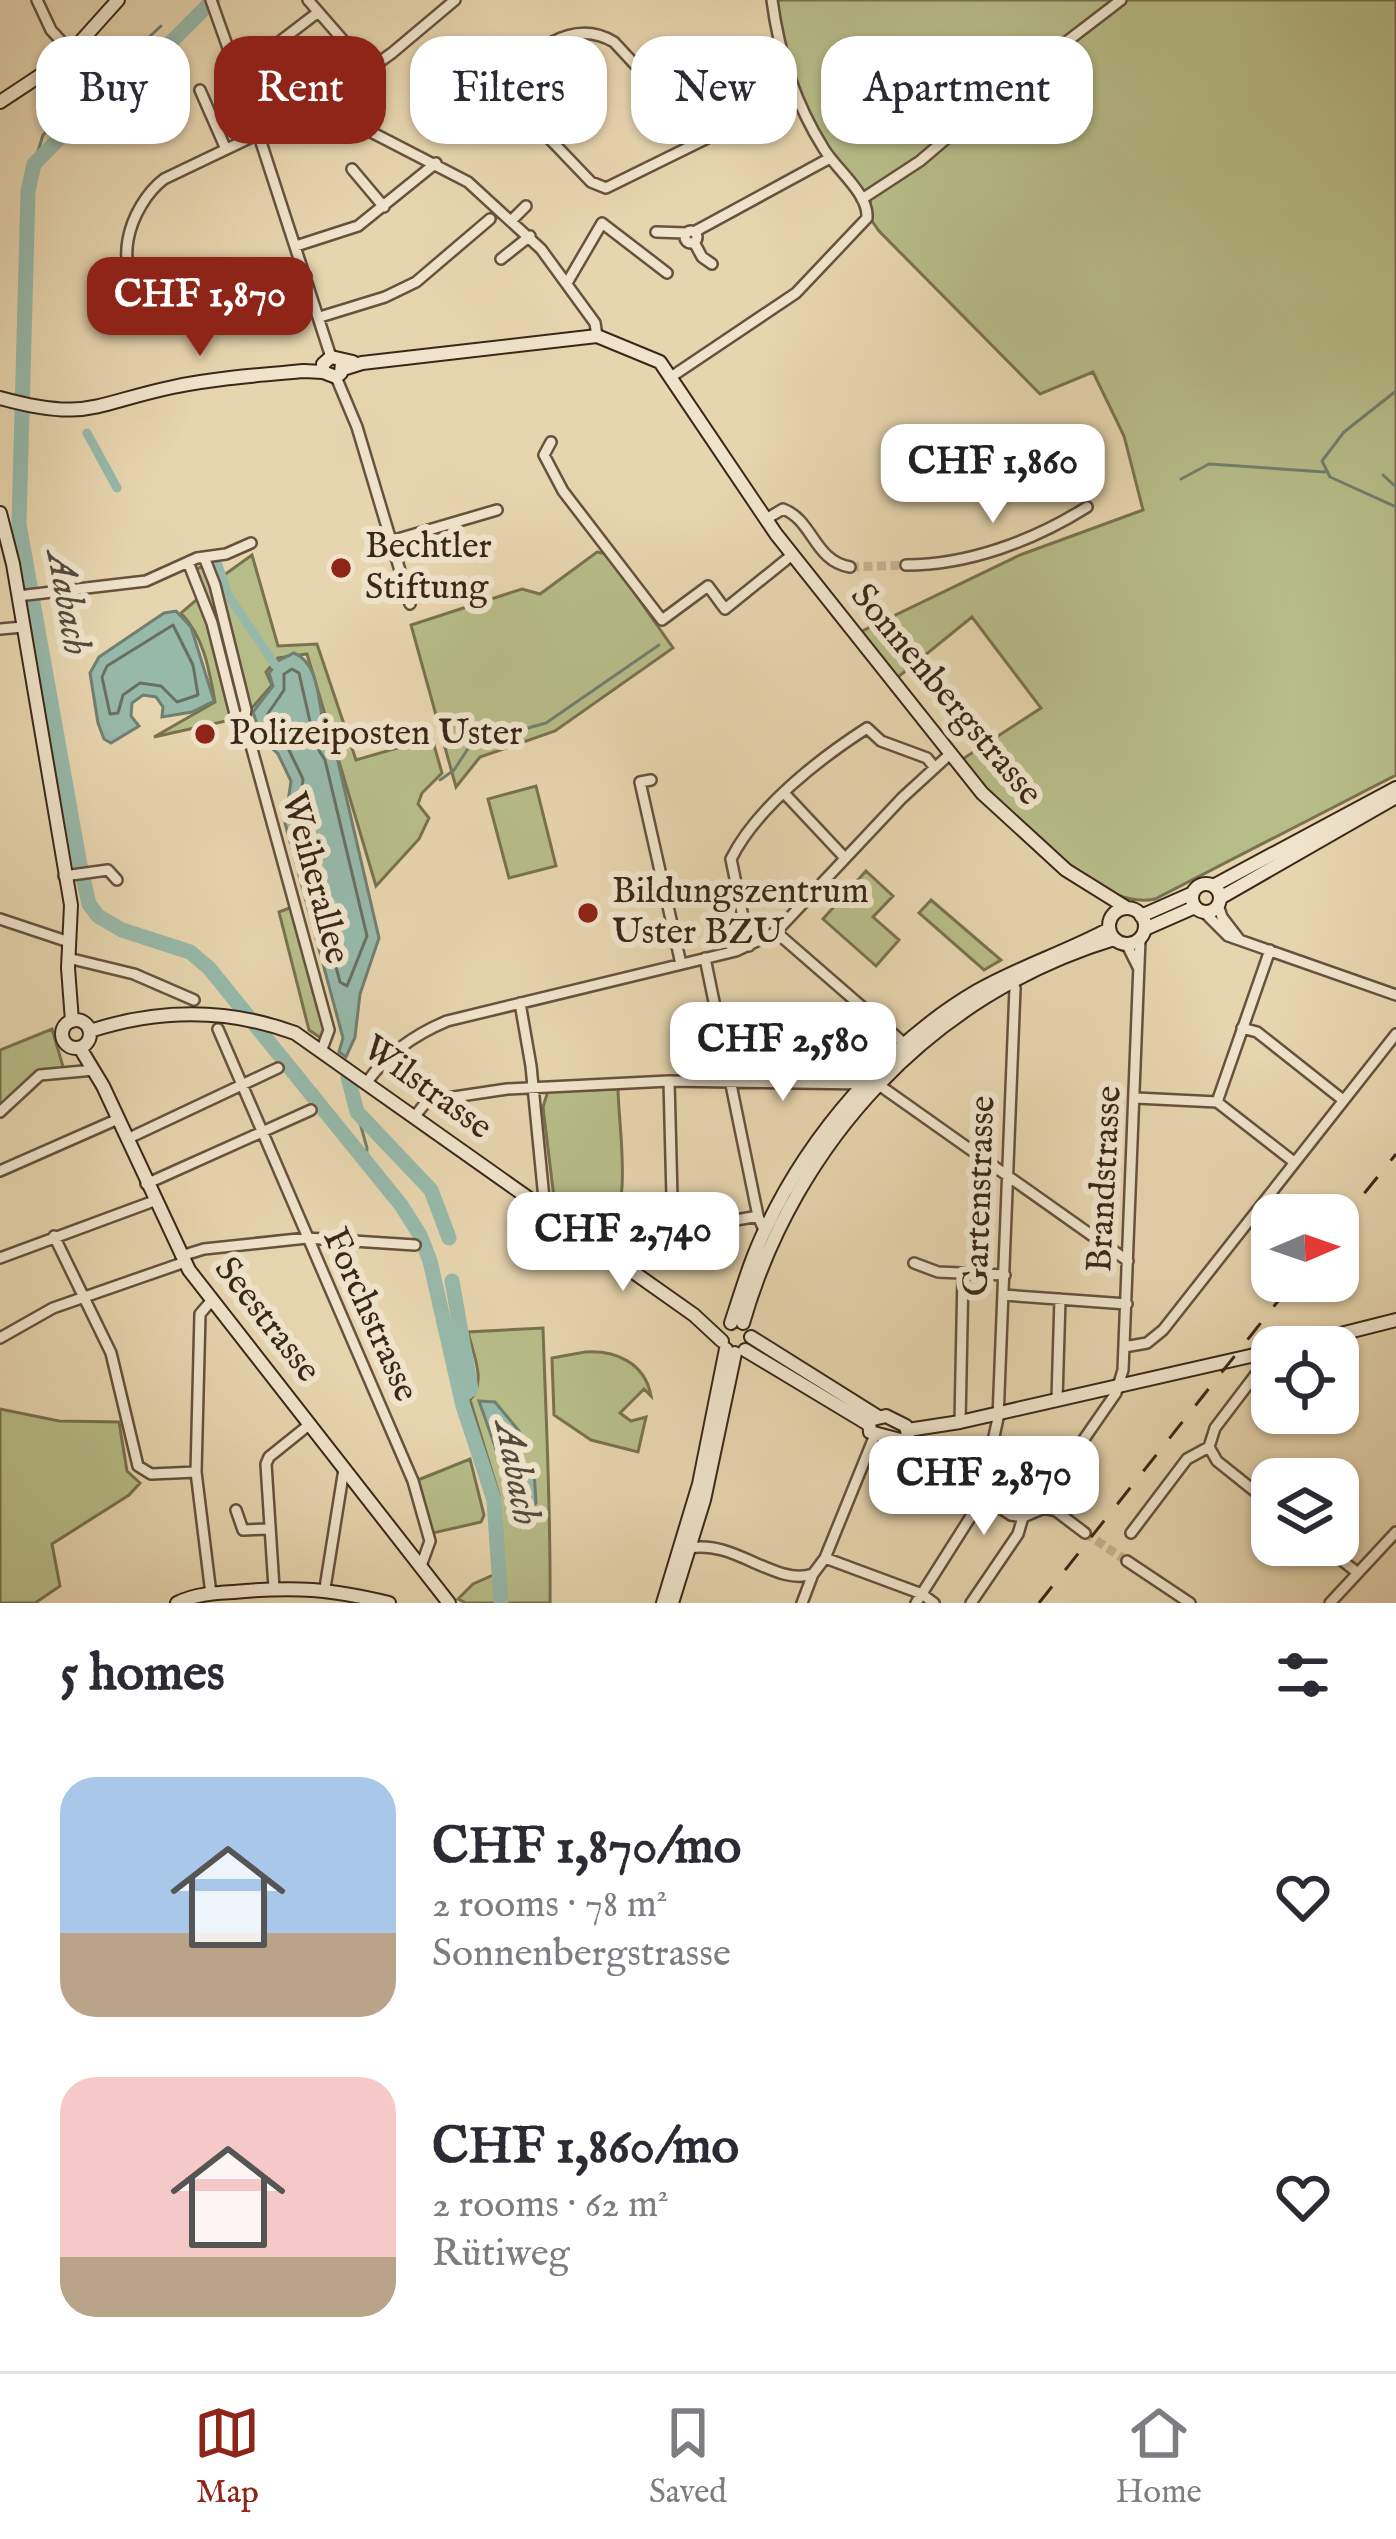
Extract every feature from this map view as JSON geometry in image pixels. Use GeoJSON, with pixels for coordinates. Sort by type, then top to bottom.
{"type":"FeatureCollection","features":[{"type":"Feature","properties":{"kind":"street"},"geometry":{"type":"LineString","coordinates":[[37,0],[56,36]]}},
{"type":"Feature","properties":{"kind":"street"},"geometry":{"type":"LineString","coordinates":[[87,36],[118,0]]}},
{"type":"Feature","properties":{"kind":"street"},"geometry":{"type":"LineString","coordinates":[[308,0],[337,36]]}},
{"type":"Feature","properties":{"kind":"street"},"geometry":{"type":"LineString","coordinates":[[386,56],[454,0]]}},
{"type":"Feature","properties":{"kind":"street"},"geometry":{"type":"LineString","coordinates":[[772,0],[778,36]]}},
{"type":"Feature","properties":{"kind":"street"},"geometry":{"type":"LineString","coordinates":[[862,199],[920,161],[1000,92],[1121,0]]}},
{"type":"Feature","properties":{"kind":"street"},"geometry":{"type":"LineString","coordinates":[[213,4],[224,36]]}},
{"type":"Feature","properties":{"kind":"street"},"geometry":{"type":"LineString","coordinates":[[287,36],[316,13]]}},
{"type":"Feature","properties":{"kind":"street"},"geometry":{"type":"LineString","coordinates":[[631,61],[599,33],[580,31],[559,38],[525,64],[503,85],[502,92],[591,182],[606,188],[696,144]]}},
{"type":"Feature","properties":{"kind":"street"},"geometry":{"type":"LineString","coordinates":[[0,102],[36,78]]}},
{"type":"Feature","properties":{"kind":"street"},"geometry":{"type":"LineString","coordinates":[[200,89],[225,147]]}},
{"type":"Feature","properties":{"kind":"street"},"geometry":{"type":"LineString","coordinates":[[671,377],[796,293],[864,224],[868,209],[830,158],[797,99]]}},
{"type":"Feature","properties":{"kind":"street"},"geometry":{"type":"LineString","coordinates":[[386,138],[468,182],[530,236],[595,322],[597,335]]}},
{"type":"Feature","properties":{"kind":"street"},"geometry":{"type":"LineString","coordinates":[[232,144],[164,178],[142,201],[128,250],[133,281],[147,296],[169,299],[307,276]]}},
{"type":"Feature","properties":{"kind":"street"},"geometry":{"type":"LineString","coordinates":[[262,144],[357,427],[410,604]]}},
{"type":"Feature","properties":{"kind":"street"},"geometry":{"type":"LineString","coordinates":[[656,232],[692,236],[830,158]]}},
{"type":"Feature","properties":{"kind":"street"},"geometry":{"type":"LineString","coordinates":[[296,246],[358,226],[436,163]]}},
{"type":"Feature","properties":{"kind":"street"},"geometry":{"type":"LineString","coordinates":[[352,169],[384,207]]}},
{"type":"Feature","properties":{"kind":"street"},"geometry":{"type":"LineString","coordinates":[[512,220],[526,206]]}},
{"type":"Feature","properties":{"kind":"street"},"geometry":{"type":"LineString","coordinates":[[320,317],[386,297],[416,282],[490,219]]}},
{"type":"Feature","properties":{"kind":"street"},"geometry":{"type":"LineString","coordinates":[[566,283],[602,223],[667,273]]}},
{"type":"Feature","properties":{"kind":"street"},"geometry":{"type":"LineString","coordinates":[[501,259],[530,236]]}},
{"type":"Feature","properties":{"kind":"street"},"geometry":{"type":"LineString","coordinates":[[692,236],[702,257],[712,264]]}},
{"type":"Feature","properties":{"kind":"street","name":"Sonnenbergstrasse"},"geometry":{"type":"LineString","coordinates":[[14,402],[50,411],[87,411],[170,388],[597,335],[654,358],[792,555],[950,754],[1026,837],[1097,893],[1127,908],[1127,931]]}},
{"type":"Feature","properties":{"kind":"street"},"geometry":{"type":"LineString","coordinates":[[551,442],[544,455],[554,476],[662,620],[708,586],[724,609],[792,555]]}},
{"type":"Feature","properties":{"kind":"street"},"geometry":{"type":"LineString","coordinates":[[905,566],[969,559],[1047,529],[1087,507]]}},
{"type":"Feature","properties":{"kind":"street"},"geometry":{"type":"LineString","coordinates":[[766,519],[783,509],[792,512],[823,555],[835,565],[850,568]]}},
{"type":"Feature","properties":{"kind":"street"},"geometry":{"type":"LineString","coordinates":[[391,541],[497,510]]}},
{"type":"Feature","properties":{"kind":"street"},"geometry":{"type":"LineString","coordinates":[[0,513],[29,594],[23,627],[69,875],[72,1021]]}},
{"type":"Feature","properties":{"kind":"street"},"geometry":{"type":"LineString","coordinates":[[29,594],[146,581],[204,556],[226,554],[251,543]]}},
{"type":"Feature","properties":{"kind":"street","name":"Weiherallee"},"geometry":{"type":"LineString","coordinates":[[204,556],[329,1030],[322,1049]]}},
{"type":"Feature","properties":{"kind":"street","name":"Weiherallee"},"geometry":{"type":"LineString","coordinates":[[188,562],[212,623],[235,714],[244,720]]}},
{"type":"Feature","properties":{"kind":"street"},"geometry":{"type":"LineString","coordinates":[[0,629],[23,627]]}},
{"type":"Feature","properties":{"kind":"street"},"geometry":{"type":"LineString","coordinates":[[749,946],[731,859],[757,820],[833,751],[868,728],[880,741],[926,758],[935,768]]}},
{"type":"Feature","properties":{"kind":"street"},"geometry":{"type":"LineString","coordinates":[[367,1082],[421,1032],[447,1021],[749,946],[776,932],[950,754]]}},
{"type":"Feature","properties":{"kind":"street"},"geometry":{"type":"LineString","coordinates":[[651,780],[640,782],[681,964]]}},
{"type":"Feature","properties":{"kind":"street"},"geometry":{"type":"LineString","coordinates":[[1207,900],[1396,788]]}},
{"type":"Feature","properties":{"kind":"street"},"geometry":{"type":"LineString","coordinates":[[785,794],[845,858]]}},
{"type":"Feature","properties":{"kind":"street"},"geometry":{"type":"LineString","coordinates":[[668,1603],[736,1346],[734,1324],[784,1214],[832,1139],[906,1045],[975,992],[1207,900],[1396,797]]}},
{"type":"Feature","properties":{"kind":"street"},"geometry":{"type":"LineString","coordinates":[[69,875],[108,870],[118,880]]}},
{"type":"Feature","properties":{"kind":"street","name":"Sonnenbergstrasse"},"geometry":{"type":"LineString","coordinates":[[1097,893],[1127,931]]}},
{"type":"Feature","properties":{"kind":"street"},"geometry":{"type":"LineString","coordinates":[[1207,900],[1238,939],[1396,995]]}},
{"type":"Feature","properties":{"kind":"street"},"geometry":{"type":"LineString","coordinates":[[0,920],[69,942]]}},
{"type":"Feature","properties":{"kind":"street"},"geometry":{"type":"LineString","coordinates":[[668,1603],[696,1528],[736,1346],[734,1324],[760,1222],[825,1132],[935,1031],[1012,982],[1127,931]]}},
{"type":"Feature","properties":{"kind":"street","name":"Brandstrasse"},"geometry":{"type":"LineString","coordinates":[[1120,1384],[1140,975],[1127,931]]}},
{"type":"Feature","properties":{"kind":"street"},"geometry":{"type":"LineString","coordinates":[[776,932],[906,1045]]}},
{"type":"Feature","properties":{"kind":"street"},"geometry":{"type":"LineString","coordinates":[[1216,1102],[1270,950]]}},
{"type":"Feature","properties":{"kind":"street"},"geometry":{"type":"LineString","coordinates":[[68,958],[134,974],[194,1000]]}},
{"type":"Feature","properties":{"kind":"street"},"geometry":{"type":"LineString","coordinates":[[704,958],[760,1222]]}},
{"type":"Feature","properties":{"kind":"street","name":"Gartenstrasse"},"geometry":{"type":"LineString","coordinates":[[919,1598],[982,1496],[999,1413],[1012,982]]}},
{"type":"Feature","properties":{"kind":"street"},"geometry":{"type":"LineString","coordinates":[[520,1003],[544,1209]]}},
{"type":"Feature","properties":{"kind":"street","name":"Wilstrasse"},"geometry":{"type":"LineString","coordinates":[[89,1031],[154,1014],[238,1017],[265,1022],[322,1049],[736,1346],[873,1425]]}},
{"type":"Feature","properties":{"kind":"street"},"geometry":{"type":"LineString","coordinates":[[72,1021],[83,1022],[89,1031],[88,1041],[80,1048],[69,1047],[62,1038],[63,1027],[72,1021]]}},
{"type":"Feature","properties":{"kind":"street"},"geometry":{"type":"LineString","coordinates":[[1242,1028],[1257,1032],[1343,1100]]}},
{"type":"Feature","properties":{"kind":"street","name":"Forchstrasse"},"geometry":{"type":"LineString","coordinates":[[218,1029],[413,1480],[430,1550],[416,1560]]}},
{"type":"Feature","properties":{"kind":"street"},"geometry":{"type":"LineString","coordinates":[[1124,1347],[1147,1343],[1163,1330],[1396,1034]]}},
{"type":"Feature","properties":{"kind":"street","name":"Seestrasse"},"geometry":{"type":"LineString","coordinates":[[80,1048],[183,1259],[449,1603]]}},
{"type":"Feature","properties":{"kind":"street"},"geometry":{"type":"LineString","coordinates":[[127,1139],[278,1067]]}},
{"type":"Feature","properties":{"kind":"street"},"geometry":{"type":"LineString","coordinates":[[0,1112],[40,1076],[94,1070]]}},
{"type":"Feature","properties":{"kind":"street"},"geometry":{"type":"LineString","coordinates":[[415,1116],[427,1101],[533,1088],[730,1080],[873,1085],[1128,1261]]}},
{"type":"Feature","properties":{"kind":"street"},"geometry":{"type":"LineString","coordinates":[[670,1081],[672,1198],[731,1221],[760,1222]]}},
{"type":"Feature","properties":{"kind":"street"},"geometry":{"type":"LineString","coordinates":[[1136,1098],[1216,1102],[1294,1162]]}},
{"type":"Feature","properties":{"kind":"street"},"geometry":{"type":"LineString","coordinates":[[146,1184],[311,1110]]}},
{"type":"Feature","properties":{"kind":"street"},"geometry":{"type":"LineString","coordinates":[[0,1171],[118,1119]]}},
{"type":"Feature","properties":{"kind":"street"},"geometry":{"type":"LineString","coordinates":[[0,1258],[154,1201]]}},
{"type":"Feature","properties":{"kind":"street"},"geometry":{"type":"LineString","coordinates":[[54,1236],[118,1376],[138,1466],[151,1474],[196,1472]]}},
{"type":"Feature","properties":{"kind":"street"},"geometry":{"type":"LineString","coordinates":[[0,1338],[36,1315],[204,1250],[308,1238],[415,1245]]}},
{"type":"Feature","properties":{"kind":"street"},"geometry":{"type":"LineString","coordinates":[[914,1263],[930,1271],[1005,1275]]}},
{"type":"Feature","properties":{"kind":"street"},"geometry":{"type":"LineString","coordinates":[[960,1422],[964,1274]]}},
{"type":"Feature","properties":{"kind":"street"},"geometry":{"type":"LineString","coordinates":[[1003,1295],[1127,1304]]}},
{"type":"Feature","properties":{"kind":"street"},"geometry":{"type":"LineString","coordinates":[[1057,1400],[1060,1299]]}},
{"type":"Feature","properties":{"kind":"street"},"geometry":{"type":"LineString","coordinates":[[211,1594],[196,1472],[200,1314],[212,1300]]}},
{"type":"Feature","properties":{"kind":"street","name":"Wilstrasse"},"geometry":{"type":"LineString","coordinates":[[694,1315],[734,1324]]}},
{"type":"Feature","properties":{"kind":"street"},"geometry":{"type":"LineString","coordinates":[[1359,1329],[1396,1320]]}},
{"type":"Feature","properties":{"kind":"street"},"geometry":{"type":"LineString","coordinates":[[873,1425],[906,1436],[1251,1356]]}},
{"type":"Feature","properties":{"kind":"street"},"geometry":{"type":"LineString","coordinates":[[1251,1379],[1214,1427],[1209,1447],[1217,1462],[1251,1489]]}},
{"type":"Feature","properties":{"kind":"street"},"geometry":{"type":"LineString","coordinates":[[1044,1508],[1048,1491],[1120,1384]]}},
{"type":"Feature","properties":{"kind":"street"},"geometry":{"type":"LineString","coordinates":[[873,1425],[898,1420],[927,1461],[1023,1517]]}},
{"type":"Feature","properties":{"kind":"street"},"geometry":{"type":"LineString","coordinates":[[274,1588],[266,1465],[269,1457],[310,1424]]}},
{"type":"Feature","properties":{"kind":"street"},"geometry":{"type":"LineString","coordinates":[[803,1603],[813,1574],[825,1558],[873,1425]]}},
{"type":"Feature","properties":{"kind":"street"},"geometry":{"type":"LineString","coordinates":[[1131,1533],[1187,1460],[1209,1447]]}},
{"type":"Feature","properties":{"kind":"street"},"geometry":{"type":"LineString","coordinates":[[325,1588],[344,1468]]}},
{"type":"Feature","properties":{"kind":"street"},"geometry":{"type":"LineString","coordinates":[[1023,1517],[1044,1508],[1056,1511],[1085,1533]]}},
{"type":"Feature","properties":{"kind":"street"},"geometry":{"type":"LineString","coordinates":[[236,1510],[243,1530],[270,1529]]}},
{"type":"Feature","properties":{"kind":"street"},"geometry":{"type":"LineString","coordinates":[[970,1603],[1017,1537],[1023,1517]]}},
{"type":"Feature","properties":{"kind":"street"},"geometry":{"type":"LineString","coordinates":[[696,1528],[718,1547],[796,1576],[813,1574]]}},
{"type":"Feature","properties":{"kind":"street"},"geometry":{"type":"LineString","coordinates":[[1330,1603],[1396,1532]]}},
{"type":"Feature","properties":{"kind":"street"},"geometry":{"type":"LineString","coordinates":[[689,1548],[718,1547]]}},
{"type":"Feature","properties":{"kind":"street"},"geometry":{"type":"LineString","coordinates":[[825,1558],[934,1603]]}},
{"type":"Feature","properties":{"kind":"street"},"geometry":{"type":"LineString","coordinates":[[1127,1561],[1190,1603]]}},
{"type":"Feature","properties":{"kind":"street"},"geometry":{"type":"LineString","coordinates":[[1348,1566],[1358,1574]]}},
{"type":"Feature","properties":{"kind":"street"},"geometry":{"type":"LineString","coordinates":[[177,1603],[211,1594],[325,1588],[389,1603]]}},
{"type":"Feature","properties":{"kind":"street"},"geometry":{"type":"LineString","coordinates":[[1166,1603],[1174,1592]]}},
{"type":"Feature","properties":{"kind":"green space"},"geometry":{"type":"Polygon","coordinates":[[[771,0],[1396,0],[1396,775],[1155,899],[1131,899],[1104,889],[1049,851],[961,760],[1041,708],[972,617],[892,682],[854,635],[1020,555],[1143,510],[1124,436],[1093,372],[1040,394],[879,231],[872,221],[870,199],[822,144],[1093,144],[1093,36],[821,36],[821,143],[797,99],[797,36],[780,36],[771,0]]]}},
{"type":"Feature","properties":{"kind":"green space"},"geometry":{"type":"Polygon","coordinates":[[[597,552],[607,554],[673,648],[555,731],[480,757],[456,787],[411,625],[522,589],[540,594],[597,552]]]}},
{"type":"Feature","properties":{"kind":"green space"},"geometry":{"type":"Polygon","coordinates":[[[252,555],[278,646],[317,644],[356,760],[432,738],[442,773],[418,804],[429,818],[419,839],[376,886],[307,654],[278,658],[266,672],[272,685],[244,717],[154,737],[215,702],[200,643],[181,613],[201,596],[190,571],[213,563],[220,578],[252,555]]]}},
{"type":"Feature","properties":{"kind":"green space"},"geometry":{"type":"Polygon","coordinates":[[[536,786],[556,866],[509,878],[488,799],[536,786]]]}},
{"type":"Feature","properties":{"kind":"green space"},"geometry":{"type":"Polygon","coordinates":[[[866,871],[893,896],[873,917],[899,940],[876,966],[823,919],[866,871]]]}},
{"type":"Feature","properties":{"kind":"green space"},"geometry":{"type":"Polygon","coordinates":[[[931,900],[1001,960],[984,970],[919,913],[931,900]]]}},
{"type":"Feature","properties":{"kind":"green space"},"geometry":{"type":"Polygon","coordinates":[[[292,907],[324,1040],[309,1030],[279,912],[292,907]]]}},
{"type":"Feature","properties":{"kind":"green space"},"geometry":{"type":"Polygon","coordinates":[[[52,1029],[64,1070],[39,1073],[0,1107],[0,1050],[52,1029]]]}},
{"type":"Feature","properties":{"kind":"green space"},"geometry":{"type":"Polygon","coordinates":[[[618,1089],[622,1188],[606,1242],[554,1198],[543,1107],[548,1091],[618,1089]]]}},
{"type":"Feature","properties":{"kind":"green space"},"geometry":{"type":"Polygon","coordinates":[[[543,1328],[550,1603],[466,1603],[458,1599],[473,1584],[502,1571],[499,1495],[470,1400],[478,1376],[468,1332],[543,1328]]]}},
{"type":"Feature","properties":{"kind":"green space"},"geometry":{"type":"Polygon","coordinates":[[[585,1352],[618,1356],[643,1375],[651,1396],[644,1389],[620,1413],[631,1421],[646,1417],[638,1452],[591,1440],[554,1415],[552,1358],[585,1352]]]}},
{"type":"Feature","properties":{"kind":"green space"},"geometry":{"type":"Polygon","coordinates":[[[0,1409],[59,1421],[119,1422],[127,1471],[140,1483],[52,1544],[60,1586],[35,1603],[0,1603],[0,1409]]]}},
{"type":"Feature","properties":{"kind":"green space"},"geometry":{"type":"Polygon","coordinates":[[[470,1459],[484,1515],[481,1522],[433,1533],[418,1480],[470,1459]]]}},
{"type":"Feature","properties":{"kind":"water"},"geometry":{"type":"Polygon","coordinates":[[[176,611],[191,627],[214,701],[192,712],[162,717],[163,707],[156,697],[143,695],[132,703],[131,716],[139,726],[111,743],[104,739],[98,723],[90,673],[99,657],[164,613],[176,611]]]}},
{"type":"Feature","properties":{"kind":"water"},"geometry":{"type":"Polygon","coordinates":[[[294,653],[305,660],[316,684],[379,938],[346,1057],[339,1052],[343,1038],[285,823],[291,781],[278,754],[261,738],[253,712],[273,686],[269,673],[278,661],[294,653]]]}},
{"type":"Feature","properties":{"kind":"water"},"geometry":{"type":"Polygon","coordinates":[[[479,1401],[495,1402],[519,1431],[522,1445],[515,1453],[534,1471],[536,1503],[524,1512],[512,1506],[510,1468],[498,1455],[479,1401]]]}},
{"type":"Feature","properties":{"kind":"waterway","name":"Aabach"},"geometry":{"type":"LineString","coordinates":[[213,0],[170,43],[105,92],[34,164],[28,191],[19,524],[80,865],[89,904],[98,916],[122,930],[190,952],[209,968],[401,1205],[420,1235],[463,1406],[494,1500],[501,1603]]}},
{"type":"Feature","properties":{"kind":"waterway"},"geometry":{"type":"LineString","coordinates":[[34,164],[43,135],[161,26]]}},
{"type":"Feature","properties":{"kind":"waterway"},"geometry":{"type":"LineString","coordinates":[[1396,391],[1344,432],[1322,461],[1330,477],[1396,507]]}},
{"type":"Feature","properties":{"kind":"waterway"},"geometry":{"type":"LineString","coordinates":[[87,433],[117,488]]}},
{"type":"Feature","properties":{"kind":"waterway"},"geometry":{"type":"LineString","coordinates":[[1181,479],[1209,464],[1325,472]]}},
{"type":"Feature","properties":{"kind":"waterway"},"geometry":{"type":"LineString","coordinates":[[1383,475],[1396,487]]}},
{"type":"Feature","properties":{"kind":"waterway"},"geometry":{"type":"LineString","coordinates":[[218,565],[228,595],[275,665]]}},
{"type":"Feature","properties":{"kind":"waterway"},"geometry":{"type":"LineString","coordinates":[[440,780],[454,770],[471,744],[546,723],[659,645]]}},
{"type":"Feature","properties":{"kind":"waterway"},"geometry":{"type":"LineString","coordinates":[[348,1077],[357,1112],[431,1190],[449,1238]]}},
{"type":"Feature","properties":{"kind":"waterway","name":"Aabach"},"geometry":{"type":"LineString","coordinates":[[357,1112],[367,1148],[366,1164]]}},
{"type":"Feature","properties":{"kind":"waterway"},"geometry":{"type":"LineString","coordinates":[[452,1281],[471,1389],[461,1396]]}},
{"type":"Feature","properties":{"kind":"tunnel"},"geometry":{"type":"LineString","coordinates":[[850,567],[906,565]]}},
{"type":"Feature","properties":{"kind":"tunnel"},"geometry":{"type":"LineString","coordinates":[[1085,1533],[1127,1561]]}},
{"type":"Feature","properties":{"kind":"railway"},"geometry":{"type":"LineString","coordinates":[[1359,1200],[1396,1154]]}},
{"type":"Feature","properties":{"kind":"railway"},"geometry":{"type":"LineString","coordinates":[[1039,1603],[1277,1302]]}},
{"type":"Feature","properties":{"kind":"place","name":"Bechtler Stiftung"},"geometry":{"type":"Point","coordinates":[341,568]}},
{"type":"Feature","properties":{"kind":"place","name":"Polizeiposten Uster"},"geometry":{"type":"Point","coordinates":[205,734]}},
{"type":"Feature","properties":{"kind":"place","name":"Bildungszentrum Uster BZU"},"geometry":{"type":"Point","coordinates":[588,913]}}]}
